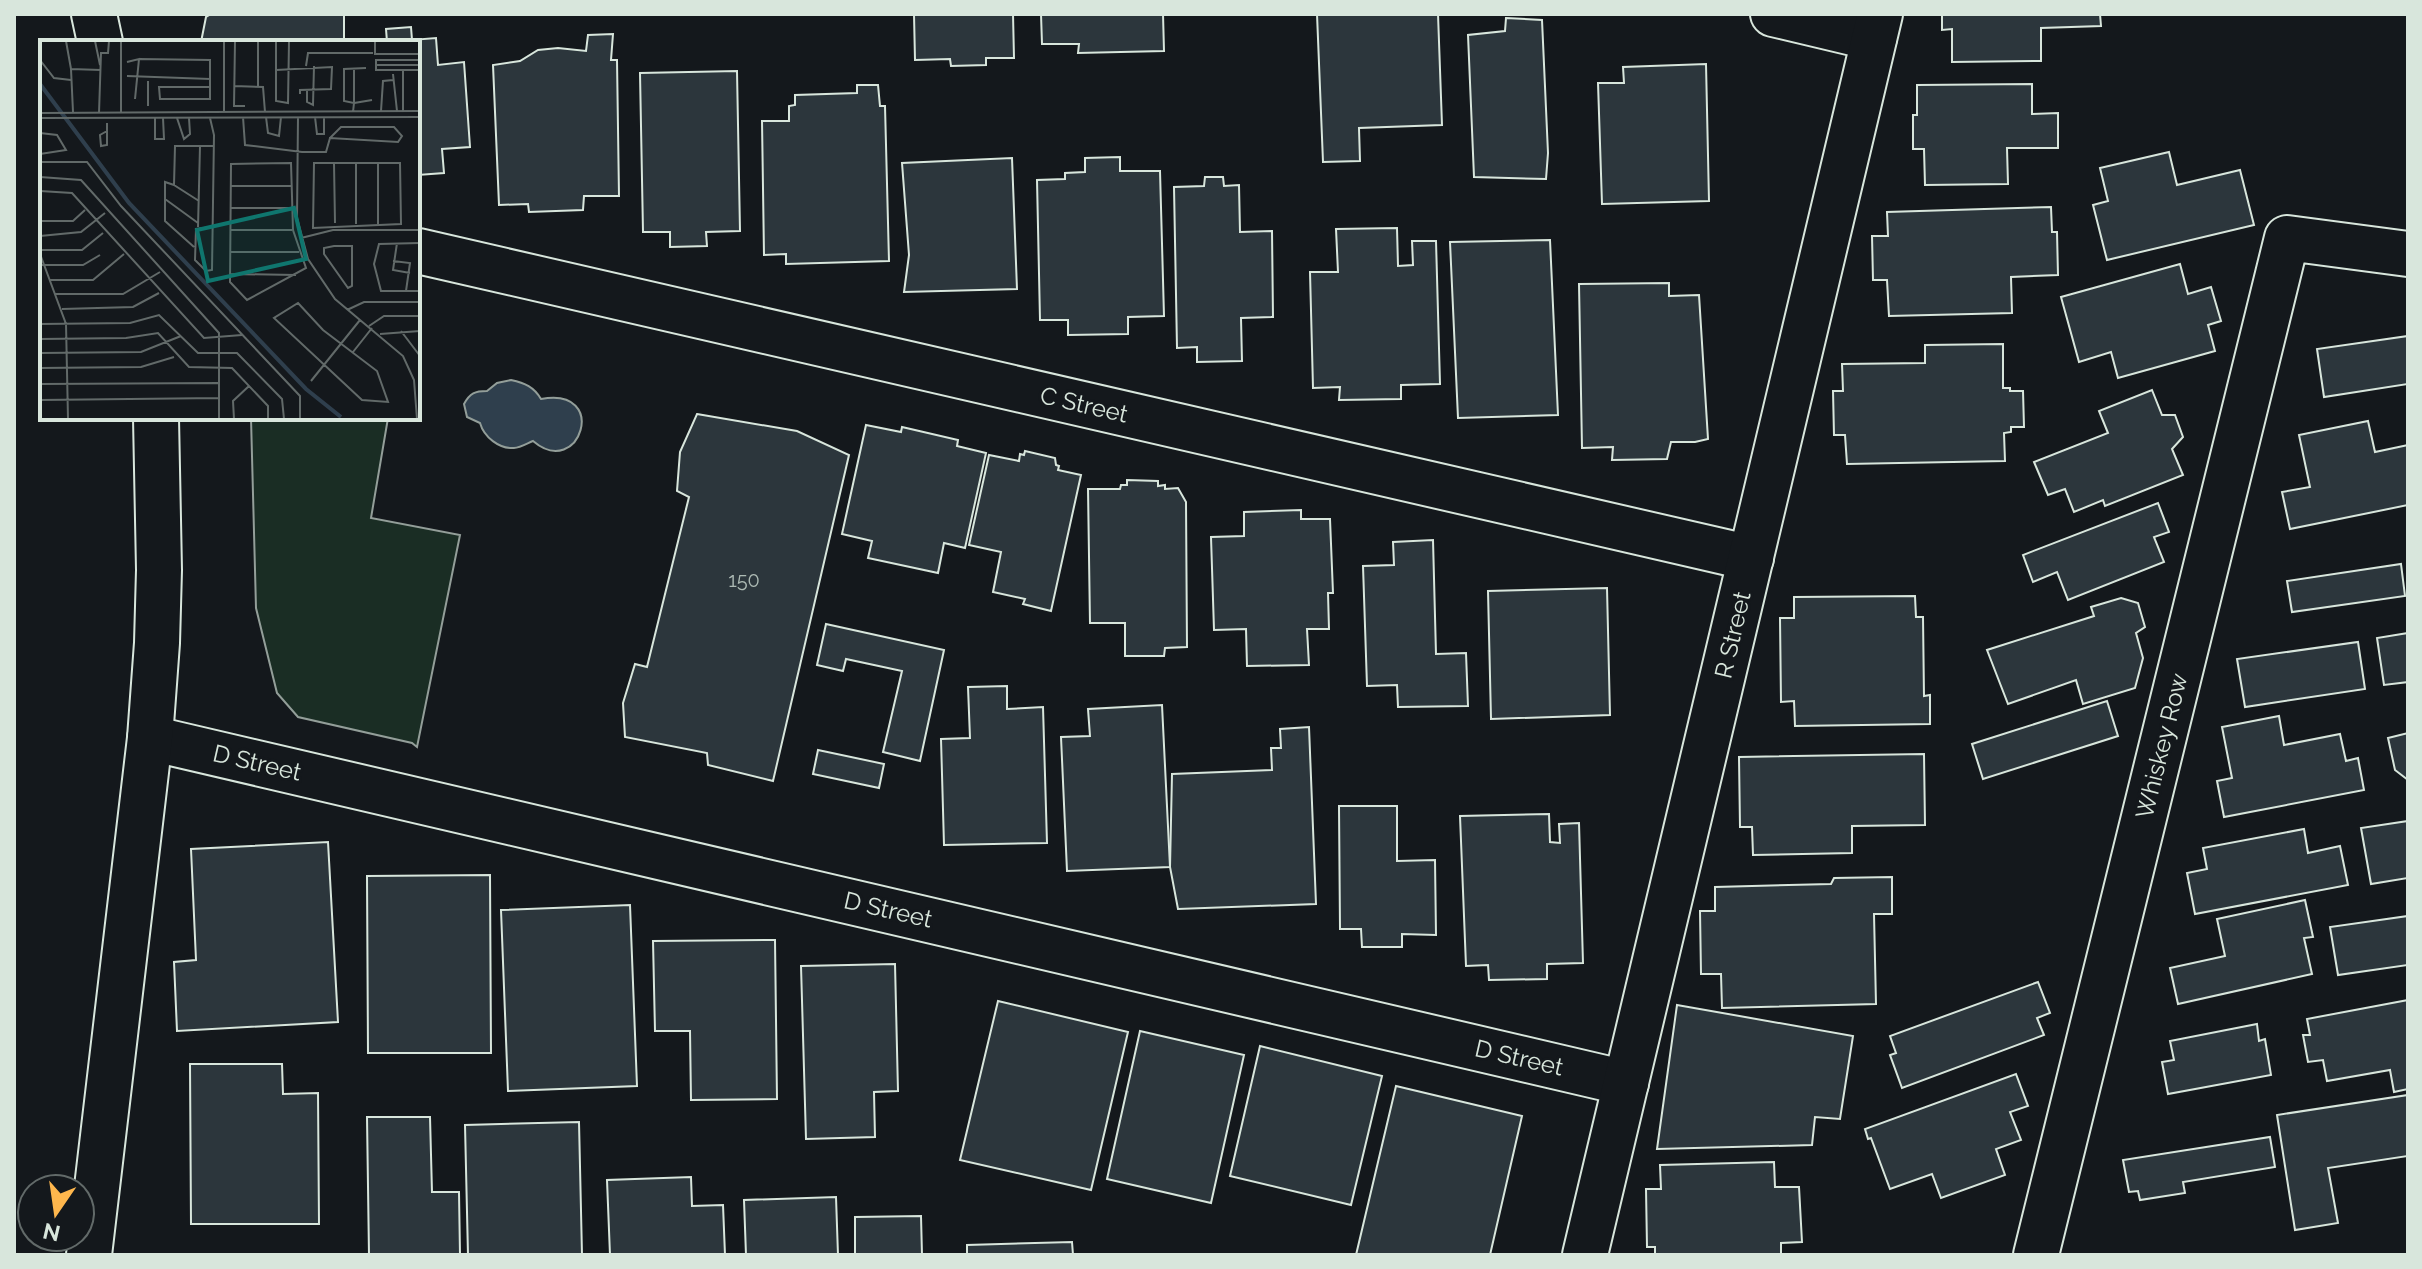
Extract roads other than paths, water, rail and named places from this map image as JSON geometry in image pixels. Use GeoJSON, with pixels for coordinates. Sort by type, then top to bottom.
{"type":"FeatureCollection","features":[{"type":"Feature","properties":{"kind":"lane"},"geometry":{"type":"LineString","coordinates":[[94,14],[100,40]]}},
{"type":"Feature","properties":{"kind":"lane"},"geometry":{"type":"LineString","coordinates":[[1773,14],[1877,26]]}},
{"type":"Feature","properties":{"kind":"lane","name":"R Street"},"geometry":{"type":"LineString","coordinates":[[1585,1255],[1877,26]]}},
{"type":"Feature","properties":{"kind":"lane","name":"Whiskey Row"},"geometry":{"type":"LineString","coordinates":[[2036,1255],[2287,238],[2408,254]]}},
{"type":"Feature","properties":{"kind":"lane","name":"C Street"},"geometry":{"type":"LineString","coordinates":[[420,251],[1751,558]]}},
{"type":"Feature","properties":{"kind":"lane"},"geometry":{"type":"LineString","coordinates":[[89,1255],[150,738],[159,570],[156,420]]}},
{"type":"Feature","properties":{"kind":"lane","name":"D Street"},"geometry":{"type":"LineString","coordinates":[[150,738],[1626,1083]]}},
{"type":"Feature","properties":{"kind":"water"},"geometry":{"type":"Polygon","coordinates":[[[511,380],[529,386],[541,399],[562,399],[575,406],[581,417],[580,430],[574,442],[564,449],[550,450],[533,441],[508,448],[493,441],[480,423],[467,417],[464,404],[471,395],[511,380]]]}}]}
